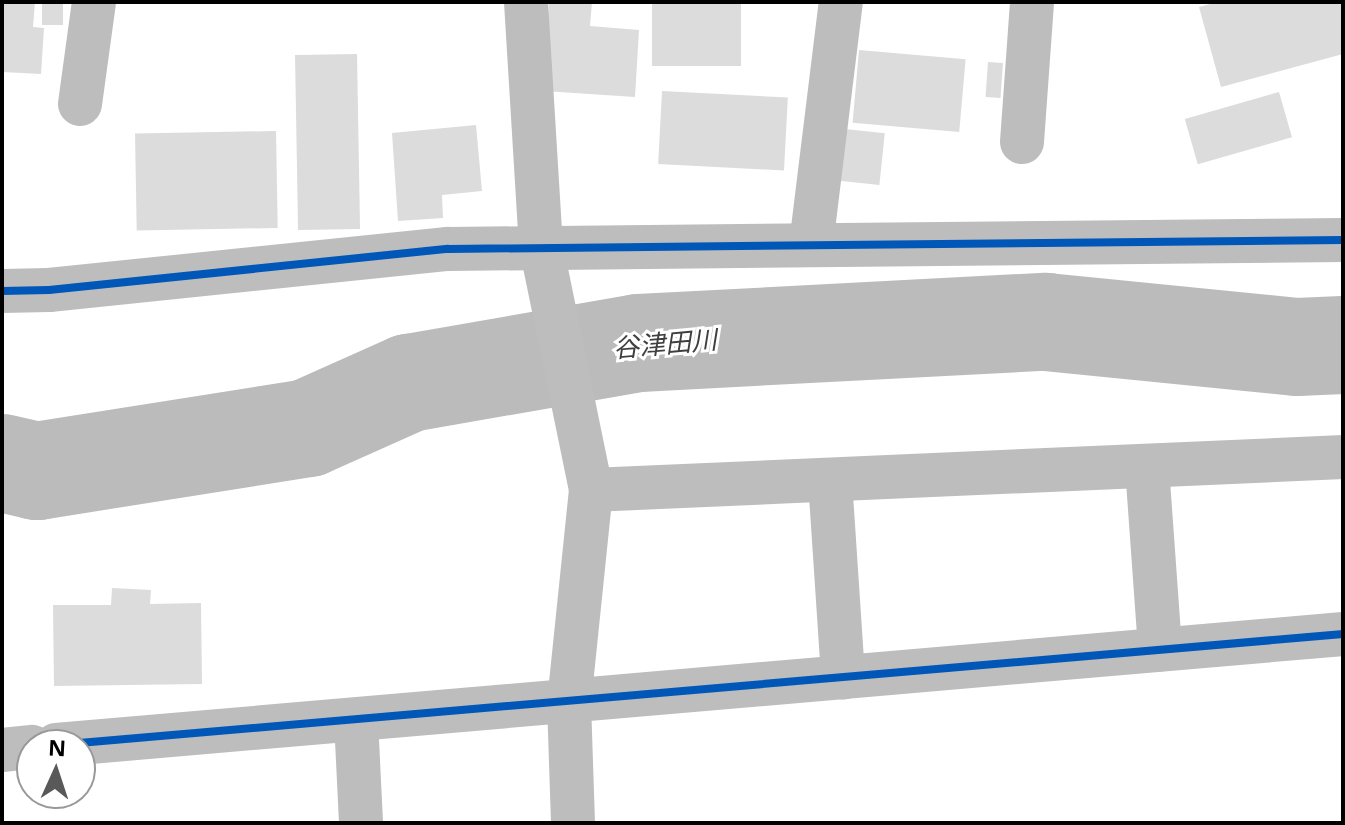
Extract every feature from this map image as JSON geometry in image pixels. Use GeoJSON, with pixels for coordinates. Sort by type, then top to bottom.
{"type":"FeatureCollection","features":[{"type":"Feature","properties":{"kind":"street"},"geometry":{"type":"LineString","coordinates":[[80,104],[94,2]]}},
{"type":"Feature","properties":{"kind":"street"},"geometry":{"type":"LineString","coordinates":[[526,2],[541,246],[586,470],[569,702],[573,823]]}},
{"type":"Feature","properties":{"kind":"street"},"geometry":{"type":"LineString","coordinates":[[811,245],[841,2]]}},
{"type":"Feature","properties":{"kind":"street"},"geometry":{"type":"LineString","coordinates":[[1022,142],[1032,2]]}},
{"type":"Feature","properties":{"kind":"street"},"geometry":{"type":"LineString","coordinates":[[2,291],[64,289],[448,249],[1343,240]]}},
{"type":"Feature","properties":{"kind":"street"},"geometry":{"type":"LineString","coordinates":[[586,470],[830,480],[1343,457]]}},
{"type":"Feature","properties":{"kind":"street"},"geometry":{"type":"LineString","coordinates":[[1147,467],[1160,650]]}},
{"type":"Feature","properties":{"kind":"street"},"geometry":{"type":"LineString","coordinates":[[830,480],[843,678]]}},
{"type":"Feature","properties":{"kind":"street"},"geometry":{"type":"LineString","coordinates":[[96,742],[1343,634]]}},
{"type":"Feature","properties":{"kind":"street"},"geometry":{"type":"LineString","coordinates":[[356,720],[361,823]]}},
{"type":"Feature","properties":{"kind":"building"},"geometry":{"type":"Polygon","coordinates":[[[2,2],[35,2],[33,27],[44,28],[41,74],[2,72],[2,2]]]}},
{"type":"Feature","properties":{"kind":"building"},"geometry":{"type":"Polygon","coordinates":[[[42,2],[63,2],[63,25],[42,25],[42,2]]]}},
{"type":"Feature","properties":{"kind":"building"},"geometry":{"type":"Polygon","coordinates":[[[549,2],[592,2],[590,26],[639,30],[635,97],[544,91],[549,2]]]}},
{"type":"Feature","properties":{"kind":"building"},"geometry":{"type":"Polygon","coordinates":[[[652,2],[741,2],[741,66],[652,66],[652,2]]]}},
{"type":"Feature","properties":{"kind":"building"},"geometry":{"type":"Polygon","coordinates":[[[1218,2],[1343,2],[1343,54],[1221,87],[1199,7],[1218,2]]]}},
{"type":"Feature","properties":{"kind":"building"},"geometry":{"type":"Polygon","coordinates":[[[859,50],[966,59],[959,132],[853,123],[859,50]]]}},
{"type":"Feature","properties":{"kind":"building"},"geometry":{"type":"Polygon","coordinates":[[[357,54],[360,229],[298,230],[295,55],[357,54]]]}},
{"type":"Feature","properties":{"kind":"building"},"geometry":{"type":"Polygon","coordinates":[[[988,62],[1003,63],[1001,98],[986,97],[988,62]]]}},
{"type":"Feature","properties":{"kind":"building"},"geometry":{"type":"Polygon","coordinates":[[[662,91],[788,98],[784,170],[658,164],[662,91]]]}},
{"type":"Feature","properties":{"kind":"building"},"geometry":{"type":"Polygon","coordinates":[[[1279,92],[1292,137],[1198,164],[1185,119],[1279,92]]]}},
{"type":"Feature","properties":{"kind":"building"},"geometry":{"type":"Polygon","coordinates":[[[476,125],[482,191],[442,195],[443,218],[398,221],[392,133],[476,125]]]}},
{"type":"Feature","properties":{"kind":"building"},"geometry":{"type":"Polygon","coordinates":[[[845,129],[885,133],[879,185],[840,181],[845,129]]]}},
{"type":"Feature","properties":{"kind":"building"},"geometry":{"type":"Polygon","coordinates":[[[276,131],[278,228],[137,230],[135,133],[276,131]]]}},
{"type":"Feature","properties":{"kind":"building"},"geometry":{"type":"Polygon","coordinates":[[[112,588],[151,590],[150,604],[201,603],[202,684],[54,686],[53,605],[111,605],[112,588]]]}},
{"type":"Feature","properties":{"kind":"waterway","name":"谷津田川"},"geometry":{"type":"LineString","coordinates":[[2,463],[37,471],[308,428],[409,383],[639,343],[1046,322],[1297,347],[1343,345]]}},
{"type":"Feature","properties":{"kind":"cycle path"},"geometry":{"type":"LineString","coordinates":[[2,291],[49,290],[448,249],[1343,240]]}},
{"type":"Feature","properties":{"kind":"cycle path"},"geometry":{"type":"LineString","coordinates":[[96,742],[1343,634]]}}]}
